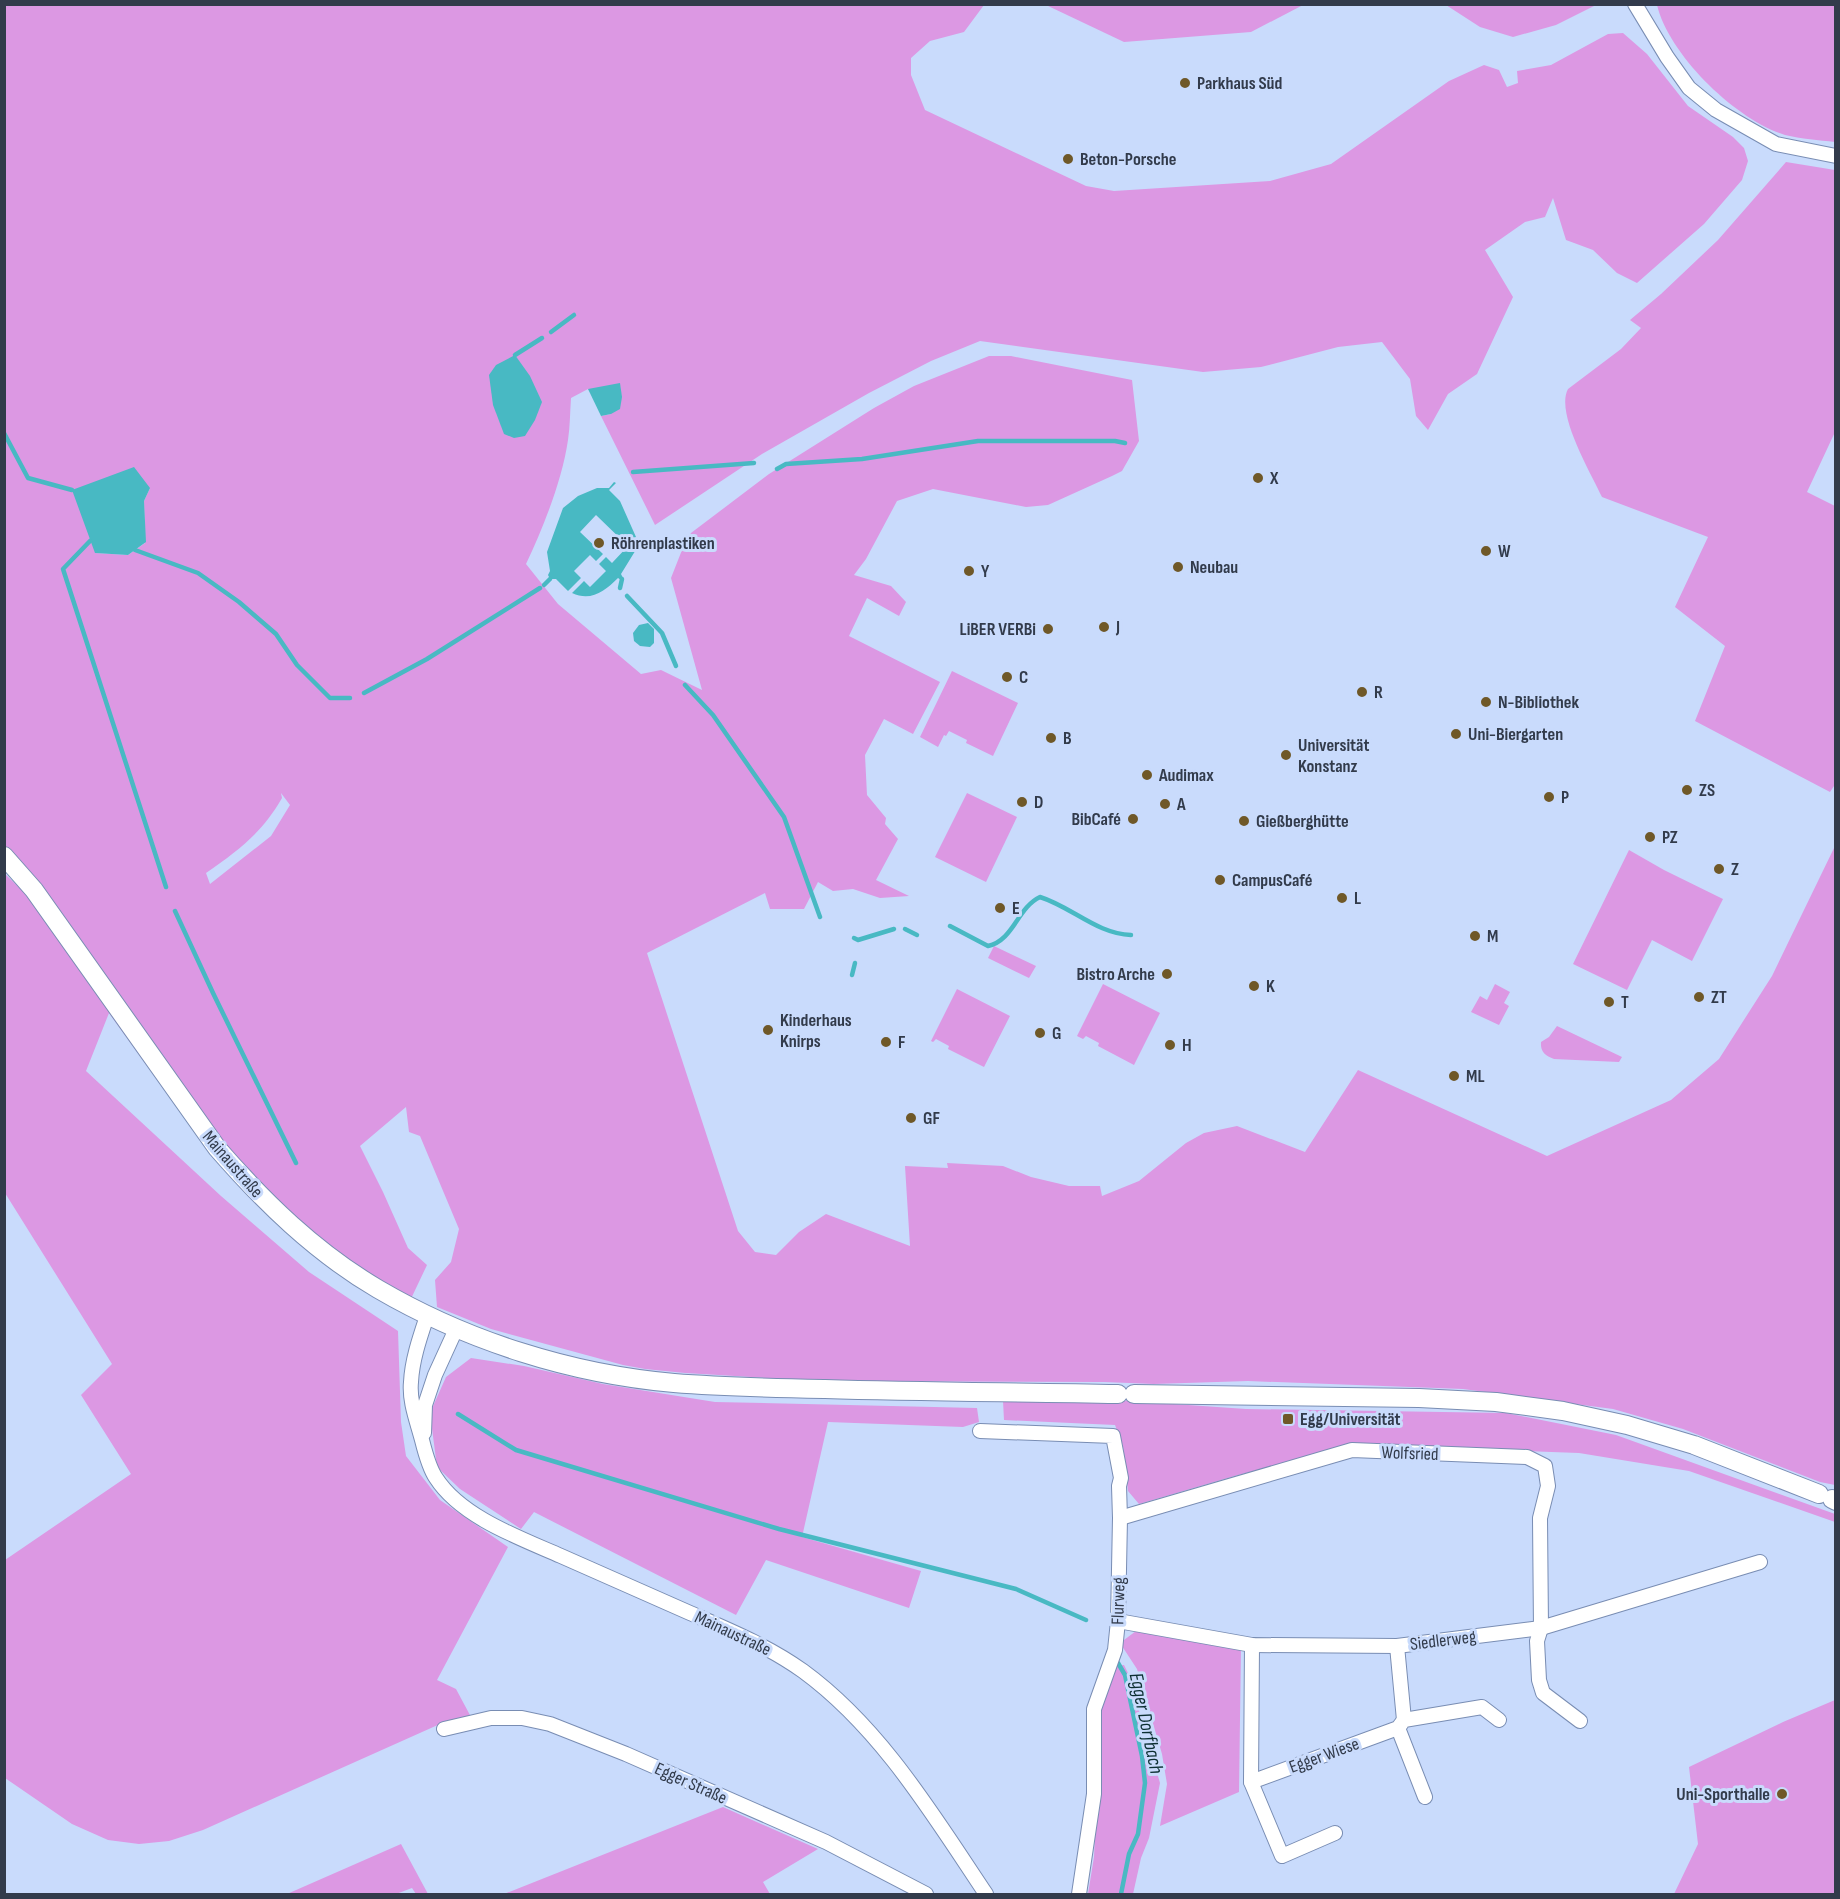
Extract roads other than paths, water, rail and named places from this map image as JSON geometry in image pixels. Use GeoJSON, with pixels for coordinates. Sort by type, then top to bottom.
{"type":"FeatureCollection","features":[{"type":"Feature","properties":{"kind":"main road","name":"Mainaustraße"},"geometry":{"type":"LineString","coordinates":[[4,856],[47,908],[217,1148],[251,1187],[305,1238],[340,1264],[376,1288],[427,1316]]}},
{"type":"Feature","properties":{"kind":"main road"},"geometry":{"type":"LineString","coordinates":[[427,1316],[504,1347],[561,1363],[672,1382],[863,1390],[1419,1398],[1496,1402],[1552,1410],[1627,1425],[1694,1445],[1829,1498]]}},
{"type":"Feature","properties":{"kind":"street"},"geometry":{"type":"LineString","coordinates":[[1635,4],[1689,88],[1716,110],[1776,144],[1836,156]]}},
{"type":"Feature","properties":{"kind":"street","name":"Mainaustraße"},"geometry":{"type":"LineString","coordinates":[[427,1316],[417,1349],[411,1383],[414,1409],[435,1477],[461,1505],[519,1538],[732,1631],[778,1654],[805,1672],[867,1730],[922,1799],[986,1894]]}},
{"type":"Feature","properties":{"kind":"street","name":"Mainaustraße"},"geometry":{"type":"LineString","coordinates":[[424,1447],[425,1405],[435,1375],[456,1329]]}},
{"type":"Feature","properties":{"kind":"street","name":"Flurweg"},"geometry":{"type":"LineString","coordinates":[[980,1431],[1113,1436],[1121,1478],[1119,1486],[1118,1621],[1115,1650],[1094,1708],[1094,1794],[1079,1894]]}},
{"type":"Feature","properties":{"kind":"street","name":"Wolfsried"},"geometry":{"type":"LineString","coordinates":[[1120,1518],[1352,1450],[1527,1457],[1545,1466],[1548,1486],[1540,1518],[1541,1628]]}},
{"type":"Feature","properties":{"kind":"street","name":"Siedlerweg"},"geometry":{"type":"LineString","coordinates":[[1118,1621],[1252,1645],[1397,1646],[1541,1628],[1760,1562]]}},
{"type":"Feature","properties":{"kind":"street"},"geometry":{"type":"LineString","coordinates":[[1541,1628],[1537,1641],[1539,1680],[1543,1693],[1580,1721]]}},
{"type":"Feature","properties":{"kind":"street"},"geometry":{"type":"LineString","coordinates":[[1252,1645],[1251,1782],[1282,1856],[1335,1833]]}},
{"type":"Feature","properties":{"kind":"street"},"geometry":{"type":"LineString","coordinates":[[1397,1646],[1401,1724],[1425,1797]]}},
{"type":"Feature","properties":{"kind":"street","name":"Egger Wiese"},"geometry":{"type":"LineString","coordinates":[[1251,1782],[1401,1724],[1482,1707],[1499,1720]]}},
{"type":"Feature","properties":{"kind":"street","name":"Egger Straße"},"geometry":{"type":"LineString","coordinates":[[444,1729],[491,1718],[522,1718],[550,1724],[626,1754],[826,1842],[926,1894]]}},
{"type":"Feature","properties":{"kind":"waterway"},"geometry":{"type":"LineString","coordinates":[[551,332],[574,315]]}},
{"type":"Feature","properties":{"kind":"waterway"},"geometry":{"type":"LineString","coordinates":[[515,355],[542,338]]}},
{"type":"Feature","properties":{"kind":"waterway"},"geometry":{"type":"LineString","coordinates":[[4,433],[28,478],[72,490]]}},
{"type":"Feature","properties":{"kind":"waterway"},"geometry":{"type":"LineString","coordinates":[[777,469],[786,464],[862,459],[978,441],[1115,441],[1125,443]]}},
{"type":"Feature","properties":{"kind":"waterway"},"geometry":{"type":"LineString","coordinates":[[633,472],[754,463]]}},
{"type":"Feature","properties":{"kind":"waterway"},"geometry":{"type":"LineString","coordinates":[[90,541],[63,569],[166,887]]}},
{"type":"Feature","properties":{"kind":"waterway"},"geometry":{"type":"LineString","coordinates":[[135,550],[198,573],[239,602],[276,634],[297,665],[330,698],[350,698]]}},
{"type":"Feature","properties":{"kind":"waterway"},"geometry":{"type":"LineString","coordinates":[[544,585],[550,579]]}},
{"type":"Feature","properties":{"kind":"waterway"},"geometry":{"type":"LineString","coordinates":[[620,588],[622,579]]}},
{"type":"Feature","properties":{"kind":"waterway"},"geometry":{"type":"LineString","coordinates":[[364,693],[427,659],[540,588]]}},
{"type":"Feature","properties":{"kind":"waterway"},"geometry":{"type":"LineString","coordinates":[[627,596],[662,633],[676,666]]}},
{"type":"Feature","properties":{"kind":"waterway"},"geometry":{"type":"LineString","coordinates":[[685,685],[713,715],[784,817],[820,917]]}},
{"type":"Feature","properties":{"kind":"waterway"},"geometry":{"type":"LineString","coordinates":[[950,926],[988,946],[1004,937],[1026,908],[1040,897],[1107,930],[1131,935]]}},
{"type":"Feature","properties":{"kind":"waterway"},"geometry":{"type":"LineString","coordinates":[[175,911],[296,1163]]}},
{"type":"Feature","properties":{"kind":"waterway"},"geometry":{"type":"LineString","coordinates":[[854,938],[858,940],[894,929]]}},
{"type":"Feature","properties":{"kind":"waterway"},"geometry":{"type":"LineString","coordinates":[[905,929],[917,935]]}},
{"type":"Feature","properties":{"kind":"waterway"},"geometry":{"type":"LineString","coordinates":[[852,975],[855,963]]}},
{"type":"Feature","properties":{"kind":"waterway"},"geometry":{"type":"LineString","coordinates":[[458,1414],[516,1450],[779,1529],[1016,1589],[1086,1620]]}},
{"type":"Feature","properties":{"kind":"waterway","name":"Egger Dorfbach"},"geometry":{"type":"LineString","coordinates":[[1118,1663],[1125,1675],[1142,1756],[1145,1783],[1138,1834],[1129,1854],[1121,1894]]}},
{"type":"Feature","properties":{"kind":"place","name":"Parkhaus Süd"},"geometry":{"type":"Point","coordinates":[1185,83]}},
{"type":"Feature","properties":{"kind":"place","name":"Beton-Porsche"},"geometry":{"type":"Point","coordinates":[1068,159]}},
{"type":"Feature","properties":{"kind":"place","name":"X"},"geometry":{"type":"Point","coordinates":[1258,478]}},
{"type":"Feature","properties":{"kind":"place","name":"Röhrenplastiken"},"geometry":{"type":"Point","coordinates":[599,543]}},
{"type":"Feature","properties":{"kind":"place","name":"W"},"geometry":{"type":"Point","coordinates":[1486,551]}},
{"type":"Feature","properties":{"kind":"place","name":"Neubau"},"geometry":{"type":"Point","coordinates":[1178,567]}},
{"type":"Feature","properties":{"kind":"place","name":"Y"},"geometry":{"type":"Point","coordinates":[969,571]}},
{"type":"Feature","properties":{"kind":"place","name":"J"},"geometry":{"type":"Point","coordinates":[1104,627]}},
{"type":"Feature","properties":{"kind":"place","name":"LiBER VERBi"},"geometry":{"type":"Point","coordinates":[1048,629]}},
{"type":"Feature","properties":{"kind":"place","name":"C"},"geometry":{"type":"Point","coordinates":[1007,677]}},
{"type":"Feature","properties":{"kind":"place","name":"R"},"geometry":{"type":"Point","coordinates":[1362,692]}},
{"type":"Feature","properties":{"kind":"place","name":"N-Bibliothek"},"geometry":{"type":"Point","coordinates":[1486,702]}},
{"type":"Feature","properties":{"kind":"place","name":"Uni-Biergarten"},"geometry":{"type":"Point","coordinates":[1456,734]}},
{"type":"Feature","properties":{"kind":"place","name":"B"},"geometry":{"type":"Point","coordinates":[1051,738]}},
{"type":"Feature","properties":{"kind":"place","name":"Universität Konstanz"},"geometry":{"type":"Point","coordinates":[1286,755]}},
{"type":"Feature","properties":{"kind":"place","name":"Audimax"},"geometry":{"type":"Point","coordinates":[1147,775]}},
{"type":"Feature","properties":{"kind":"place","name":"ZS"},"geometry":{"type":"Point","coordinates":[1687,790]}},
{"type":"Feature","properties":{"kind":"place","name":"P"},"geometry":{"type":"Point","coordinates":[1549,797]}},
{"type":"Feature","properties":{"kind":"place","name":"D"},"geometry":{"type":"Point","coordinates":[1022,802]}},
{"type":"Feature","properties":{"kind":"place","name":"A"},"geometry":{"type":"Point","coordinates":[1165,804]}},
{"type":"Feature","properties":{"kind":"place","name":"BibCafé"},"geometry":{"type":"Point","coordinates":[1133,819]}},
{"type":"Feature","properties":{"kind":"place","name":"Gießberghütte"},"geometry":{"type":"Point","coordinates":[1244,821]}},
{"type":"Feature","properties":{"kind":"place","name":"PZ"},"geometry":{"type":"Point","coordinates":[1650,837]}},
{"type":"Feature","properties":{"kind":"place","name":"Z"},"geometry":{"type":"Point","coordinates":[1719,869]}},
{"type":"Feature","properties":{"kind":"place","name":"CampusCafé"},"geometry":{"type":"Point","coordinates":[1220,880]}},
{"type":"Feature","properties":{"kind":"place","name":"L"},"geometry":{"type":"Point","coordinates":[1342,898]}},
{"type":"Feature","properties":{"kind":"place","name":"E"},"geometry":{"type":"Point","coordinates":[1000,908]}},
{"type":"Feature","properties":{"kind":"place","name":"M"},"geometry":{"type":"Point","coordinates":[1475,936]}},
{"type":"Feature","properties":{"kind":"place","name":"Bistro Arche"},"geometry":{"type":"Point","coordinates":[1167,974]}},
{"type":"Feature","properties":{"kind":"place","name":"K"},"geometry":{"type":"Point","coordinates":[1254,986]}},
{"type":"Feature","properties":{"kind":"place","name":"ZT"},"geometry":{"type":"Point","coordinates":[1699,997]}},
{"type":"Feature","properties":{"kind":"place","name":"T"},"geometry":{"type":"Point","coordinates":[1609,1002]}},
{"type":"Feature","properties":{"kind":"place","name":"Kinderhaus Knirps"},"geometry":{"type":"Point","coordinates":[768,1030]}},
{"type":"Feature","properties":{"kind":"place","name":"G"},"geometry":{"type":"Point","coordinates":[1040,1033]}},
{"type":"Feature","properties":{"kind":"place","name":"F"},"geometry":{"type":"Point","coordinates":[886,1042]}},
{"type":"Feature","properties":{"kind":"place","name":"H"},"geometry":{"type":"Point","coordinates":[1170,1045]}},
{"type":"Feature","properties":{"kind":"place","name":"ML"},"geometry":{"type":"Point","coordinates":[1454,1076]}},
{"type":"Feature","properties":{"kind":"place","name":"GF"},"geometry":{"type":"Point","coordinates":[911,1118]}},
{"type":"Feature","properties":{"kind":"place","name":"Egg/Universität"},"geometry":{"type":"Point","coordinates":[1288,1419]}},
{"type":"Feature","properties":{"kind":"place","name":"Uni-Sporthalle"},"geometry":{"type":"Point","coordinates":[1782,1794]}}]}
